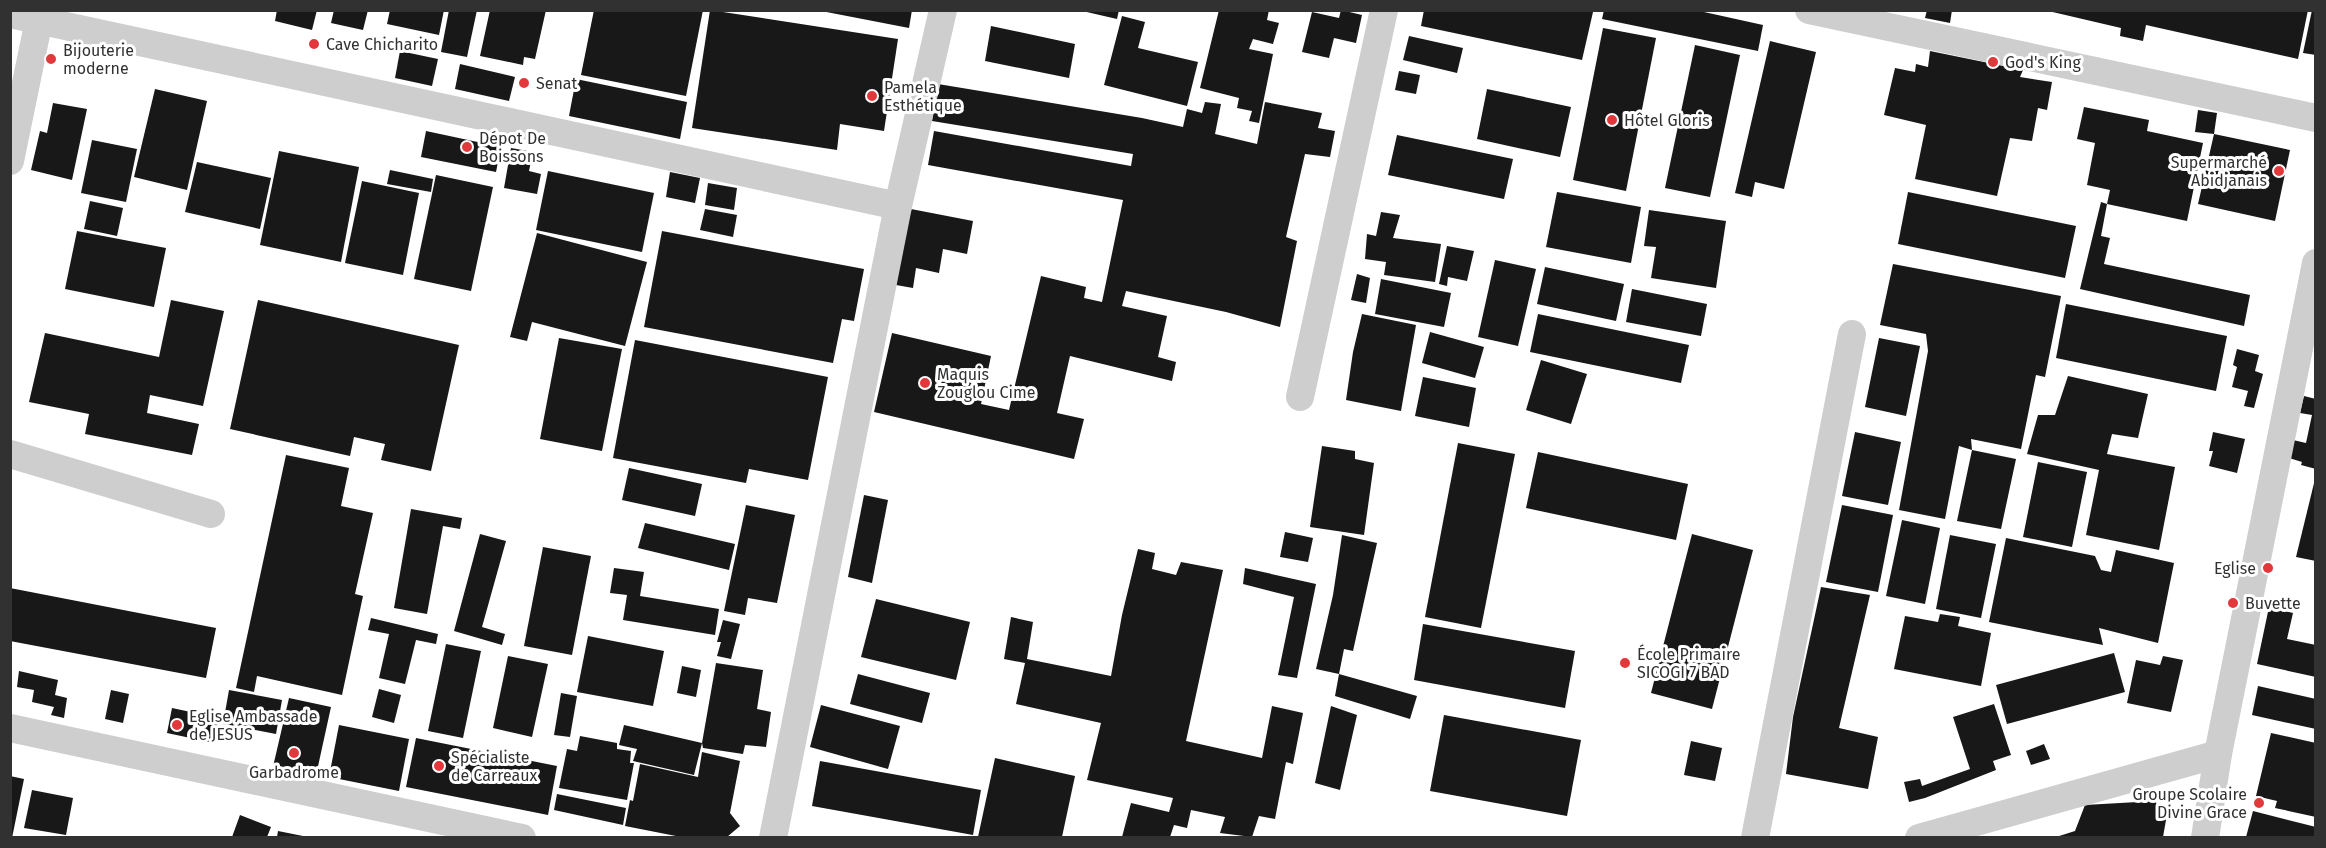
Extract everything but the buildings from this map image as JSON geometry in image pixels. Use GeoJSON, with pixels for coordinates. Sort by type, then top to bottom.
{"type":"FeatureCollection","features":[{"type":"Feature","properties":{"kind":"street"},"geometry":{"type":"LineString","coordinates":[[773,837],[898,206],[943,10]]}},
{"type":"Feature","properties":{"kind":"street"},"geometry":{"type":"LineString","coordinates":[[1300,397],[1384,10]]}},
{"type":"Feature","properties":{"kind":"street"},"geometry":{"type":"LineString","coordinates":[[1809,10],[2316,118]]}},
{"type":"Feature","properties":{"kind":"street"},"geometry":{"type":"LineString","coordinates":[[10,14],[898,206]]}},
{"type":"Feature","properties":{"kind":"street"},"geometry":{"type":"LineString","coordinates":[[10,161],[39,20]]}},
{"type":"Feature","properties":{"kind":"street"},"geometry":{"type":"LineString","coordinates":[[2205,837],[2218,754],[2316,263]]}},
{"type":"Feature","properties":{"kind":"street"},"geometry":{"type":"LineString","coordinates":[[1755,837],[1852,334]]}},
{"type":"Feature","properties":{"kind":"street"},"geometry":{"type":"LineString","coordinates":[[10,454],[211,514]]}},
{"type":"Feature","properties":{"kind":"street"},"geometry":{"type":"LineString","coordinates":[[10,728],[522,837]]}},
{"type":"Feature","properties":{"kind":"street"},"geometry":{"type":"LineString","coordinates":[[1919,837],[2218,754]]}},
{"type":"Feature","properties":{"kind":"place","name":"Cave Chicharito"},"geometry":{"type":"Point","coordinates":[314,44]}},
{"type":"Feature","properties":{"kind":"place","name":"Bijouterie moderne"},"geometry":{"type":"Point","coordinates":[51,59]}},
{"type":"Feature","properties":{"kind":"place","name":"God's King"},"geometry":{"type":"Point","coordinates":[1993,62]}},
{"type":"Feature","properties":{"kind":"place","name":"Senat"},"geometry":{"type":"Point","coordinates":[524,83]}},
{"type":"Feature","properties":{"kind":"place","name":"Pamela Esthétique"},"geometry":{"type":"Point","coordinates":[872,96]}},
{"type":"Feature","properties":{"kind":"place","name":"Hôtel Gloris"},"geometry":{"type":"Point","coordinates":[1612,120]}},
{"type":"Feature","properties":{"kind":"place","name":"Dépot De Boissons"},"geometry":{"type":"Point","coordinates":[467,147]}},
{"type":"Feature","properties":{"kind":"place","name":"Supermarché Abidjanais"},"geometry":{"type":"Point","coordinates":[2279,171]}},
{"type":"Feature","properties":{"kind":"place","name":"Maquis Zouglou Cime"},"geometry":{"type":"Point","coordinates":[925,383]}},
{"type":"Feature","properties":{"kind":"place","name":"Eglise"},"geometry":{"type":"Point","coordinates":[2268,568]}},
{"type":"Feature","properties":{"kind":"place","name":"Buvette"},"geometry":{"type":"Point","coordinates":[2233,603]}},
{"type":"Feature","properties":{"kind":"place","name":"École Primaire SICOGI 7 BAD"},"geometry":{"type":"Point","coordinates":[1625,663]}},
{"type":"Feature","properties":{"kind":"place","name":"Eglise Ambassade de JESUS"},"geometry":{"type":"Point","coordinates":[177,725]}},
{"type":"Feature","properties":{"kind":"place","name":"Garbadrome"},"geometry":{"type":"Point","coordinates":[294,753]}},
{"type":"Feature","properties":{"kind":"place","name":"Spécialiste de Carreaux"},"geometry":{"type":"Point","coordinates":[439,766]}},
{"type":"Feature","properties":{"kind":"place","name":"Groupe Scolaire Divine Grace"},"geometry":{"type":"Point","coordinates":[2259,803]}}]}
